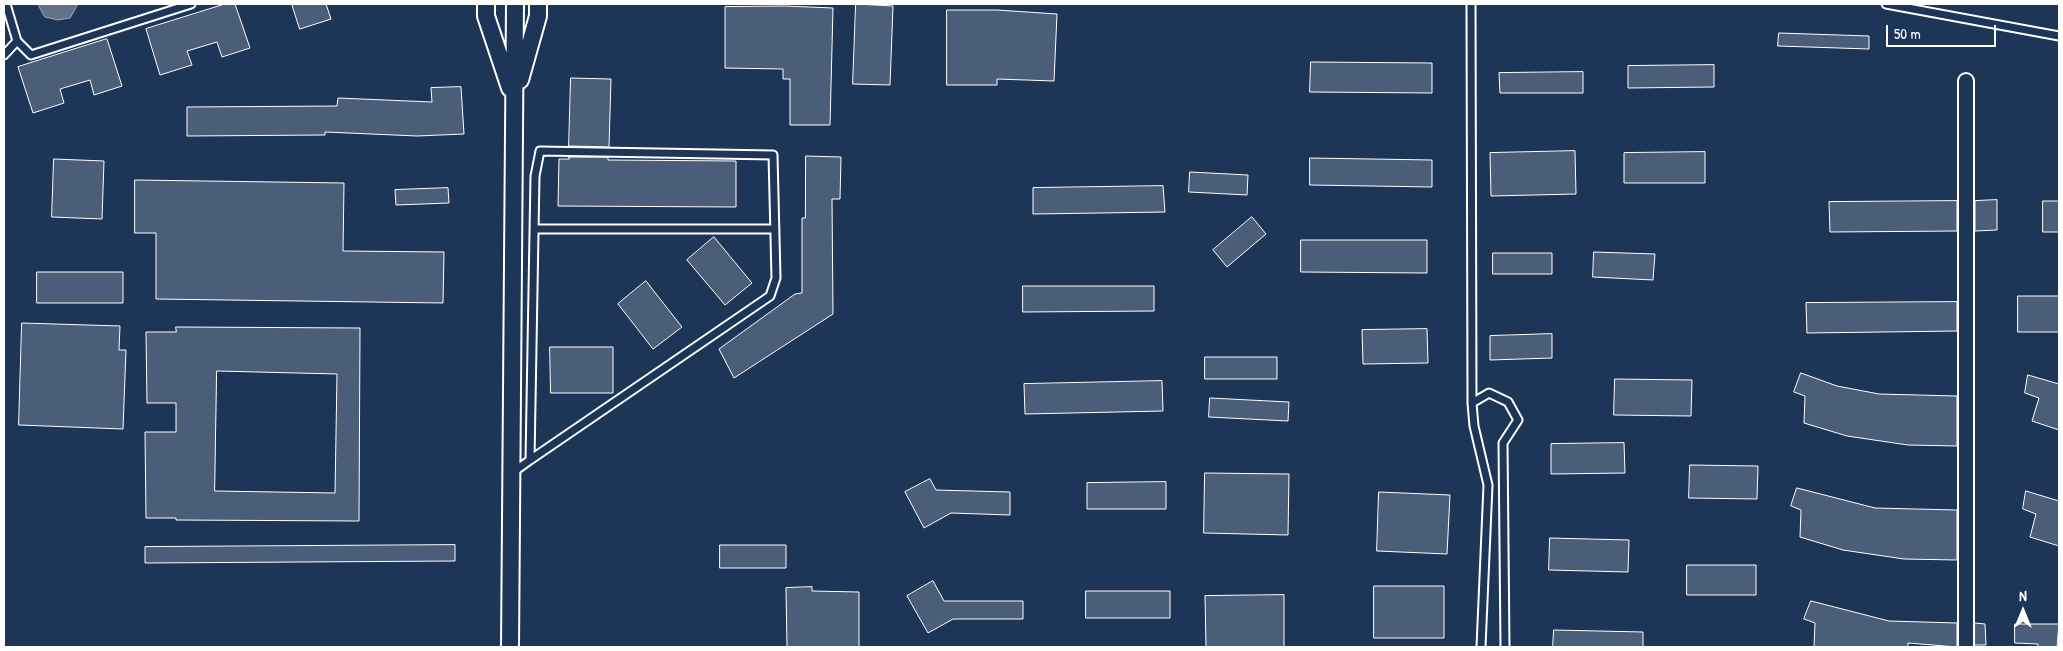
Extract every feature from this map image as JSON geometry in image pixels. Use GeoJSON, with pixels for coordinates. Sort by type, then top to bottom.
{"type":"FeatureCollection","features":[{"type":"Feature","properties":{"kind":"street"},"geometry":{"type":"LineString","coordinates":[[486,4],[486,16],[514,102]]}},
{"type":"Feature","properties":{"kind":"street"},"geometry":{"type":"LineString","coordinates":[[514,102],[538,16],[538,4]]}},
{"type":"Feature","properties":{"kind":"street"},"geometry":{"type":"LineString","coordinates":[[510,647],[515,8]]}},
{"type":"Feature","properties":{"kind":"street"},"geometry":{"type":"LineString","coordinates":[[1966,81],[1966,647]]}},
{"type":"Feature","properties":{"kind":"lane"},"geometry":{"type":"LineString","coordinates":[[6,4],[17,41],[31,55],[191,4]]}},
{"type":"Feature","properties":{"kind":"lane"},"geometry":{"type":"LineString","coordinates":[[1471,4],[1472,404],[1474,426],[1488,485],[1481,647]]}},
{"type":"Feature","properties":{"kind":"lane"},"geometry":{"type":"LineString","coordinates":[[1886,4],[2059,36]]}},
{"type":"Feature","properties":{"kind":"lane"},"geometry":{"type":"LineString","coordinates":[[4,55],[17,41]]}},
{"type":"Feature","properties":{"kind":"lane"},"geometry":{"type":"LineString","coordinates":[[512,473],[770,296],[776,278],[773,155],[540,151],[535,176],[530,460]]}},
{"type":"Feature","properties":{"kind":"lane"},"geometry":{"type":"LineString","coordinates":[[534,229],[775,228]]}},
{"type":"Feature","properties":{"kind":"lane"},"geometry":{"type":"LineString","coordinates":[[1472,404],[1489,394],[1508,402],[1518,420],[1503,443],[1505,647]]}},
{"type":"Feature","properties":{"kind":"water"},"geometry":{"type":"Polygon","coordinates":[[[38,4],[78,4],[70,18],[58,20],[45,17],[38,4]]]}},
{"type":"Feature","properties":{"kind":"building"},"geometry":{"type":"Polygon","coordinates":[[[225,4],[235,4],[250,48],[222,57],[217,42],[187,51],[192,65],[160,75],[146,29],[225,4]]]}},
{"type":"Feature","properties":{"kind":"building"},"geometry":{"type":"Polygon","coordinates":[[[292,4],[326,4],[331,19],[300,29],[292,4]]]}},
{"type":"Feature","properties":{"kind":"building"},"geometry":{"type":"Polygon","coordinates":[[[856,4],[893,6],[890,85],[853,84],[856,4]]]}},
{"type":"Feature","properties":{"kind":"building"},"geometry":{"type":"Polygon","coordinates":[[[785,6],[833,8],[830,125],[790,125],[790,79],[783,79],[783,69],[725,68],[725,7],[785,6]]]}},
{"type":"Feature","properties":{"kind":"building"},"geometry":{"type":"Polygon","coordinates":[[[947,10],[997,10],[1057,14],[1054,81],[997,79],[997,85],[947,85],[947,10]]]}},
{"type":"Feature","properties":{"kind":"building"},"geometry":{"type":"Polygon","coordinates":[[[1779,33],[1869,36],[1869,49],[1778,46],[1779,33]]]}},
{"type":"Feature","properties":{"kind":"building"},"geometry":{"type":"Polygon","coordinates":[[[107,39],[122,86],[94,95],[90,80],[60,89],[64,103],[33,113],[18,67],[107,39]]]}},
{"type":"Feature","properties":{"kind":"building"},"geometry":{"type":"Polygon","coordinates":[[[1311,62],[1432,63],[1432,93],[1310,92],[1311,62]]]}},
{"type":"Feature","properties":{"kind":"building"},"geometry":{"type":"Polygon","coordinates":[[[1714,65],[1714,87],[1628,88],[1628,66],[1714,65]]]}},
{"type":"Feature","properties":{"kind":"building"},"geometry":{"type":"Polygon","coordinates":[[[1583,72],[1583,93],[1500,93],[1499,73],[1583,72]]]}},
{"type":"Feature","properties":{"kind":"building"},"geometry":{"type":"Polygon","coordinates":[[[571,78],[611,79],[609,147],[569,146],[571,78]]]}},
{"type":"Feature","properties":{"kind":"building"},"geometry":{"type":"Polygon","coordinates":[[[461,87],[464,134],[417,136],[325,132],[325,135],[187,136],[187,107],[337,106],[338,98],[432,102],[431,88],[461,87]]]}},
{"type":"Feature","properties":{"kind":"building"},"geometry":{"type":"Polygon","coordinates":[[[1575,151],[1576,194],[1491,196],[1490,153],[1575,151]]]}},
{"type":"Feature","properties":{"kind":"building"},"geometry":{"type":"Polygon","coordinates":[[[1705,152],[1705,183],[1624,183],[1624,153],[1705,152]]]}},
{"type":"Feature","properties":{"kind":"building"},"geometry":{"type":"Polygon","coordinates":[[[806,156],[841,157],[840,199],[832,199],[833,314],[734,378],[719,349],[795,294],[802,293],[802,218],[805,218],[806,156]]]}},
{"type":"Feature","properties":{"kind":"building"},"geometry":{"type":"Polygon","coordinates":[[[569,157],[608,157],[608,160],[736,161],[736,207],[558,206],[559,159],[569,159],[569,157]]]}},
{"type":"Feature","properties":{"kind":"building"},"geometry":{"type":"Polygon","coordinates":[[[1310,158],[1432,160],[1432,187],[1310,185],[1310,158]]]}},
{"type":"Feature","properties":{"kind":"building"},"geometry":{"type":"Polygon","coordinates":[[[54,159],[104,161],[102,219],[52,217],[54,159]]]}},
{"type":"Feature","properties":{"kind":"building"},"geometry":{"type":"Polygon","coordinates":[[[1190,172],[1248,175],[1247,195],[1189,192],[1190,172]]]}},
{"type":"Feature","properties":{"kind":"building"},"geometry":{"type":"Polygon","coordinates":[[[135,180],[344,183],[343,251],[444,252],[443,303],[156,299],[156,233],[135,233],[135,180]]]}},
{"type":"Feature","properties":{"kind":"building"},"geometry":{"type":"Polygon","coordinates":[[[1163,186],[1165,212],[1033,214],[1033,188],[1163,186]]]}},
{"type":"Feature","properties":{"kind":"building"},"geometry":{"type":"Polygon","coordinates":[[[448,188],[449,203],[396,205],[395,190],[448,188]]]}},
{"type":"Feature","properties":{"kind":"building"},"geometry":{"type":"Polygon","coordinates":[[[1997,200],[1997,230],[1975,231],[1975,201],[1997,200]]]}},
{"type":"Feature","properties":{"kind":"building"},"geometry":{"type":"Polygon","coordinates":[[[1957,201],[1957,231],[1830,232],[1829,202],[1957,201]]]}},
{"type":"Feature","properties":{"kind":"building"},"geometry":{"type":"Polygon","coordinates":[[[2043,201],[2059,201],[2059,232],[2043,232],[2043,201]]]}},
{"type":"Feature","properties":{"kind":"building"},"geometry":{"type":"Polygon","coordinates":[[[1252,217],[1266,234],[1227,267],[1213,250],[1252,217]]]}},
{"type":"Feature","properties":{"kind":"building"},"geometry":{"type":"Polygon","coordinates":[[[714,237],[752,283],[725,305],[687,260],[714,237]]]}},
{"type":"Feature","properties":{"kind":"building"},"geometry":{"type":"Polygon","coordinates":[[[1301,240],[1427,240],[1427,273],[1301,272],[1301,240]]]}},
{"type":"Feature","properties":{"kind":"building"},"geometry":{"type":"Polygon","coordinates":[[[1594,252],[1655,254],[1653,280],[1593,277],[1594,252]]]}},
{"type":"Feature","properties":{"kind":"building"},"geometry":{"type":"Polygon","coordinates":[[[1493,253],[1552,253],[1552,274],[1493,274],[1493,253]]]}},
{"type":"Feature","properties":{"kind":"building"},"geometry":{"type":"Polygon","coordinates":[[[37,272],[123,272],[123,303],[37,303],[37,272]]]}},
{"type":"Feature","properties":{"kind":"building"},"geometry":{"type":"Polygon","coordinates":[[[646,281],[682,327],[653,349],[618,304],[646,281]]]}},
{"type":"Feature","properties":{"kind":"building"},"geometry":{"type":"Polygon","coordinates":[[[1023,286],[1154,286],[1154,311],[1023,312],[1023,286]]]}},
{"type":"Feature","properties":{"kind":"building"},"geometry":{"type":"Polygon","coordinates":[[[2018,296],[2059,296],[2059,332],[2018,332],[2018,296]]]}},
{"type":"Feature","properties":{"kind":"building"},"geometry":{"type":"Polygon","coordinates":[[[1957,302],[1957,331],[1807,333],[1806,303],[1957,302]]]}},
{"type":"Feature","properties":{"kind":"building"},"geometry":{"type":"Polygon","coordinates":[[[22,323],[120,326],[119,350],[126,350],[123,429],[19,425],[22,323]]]}},
{"type":"Feature","properties":{"kind":"building"},"geometry":{"type":"Polygon","coordinates":[[[176,327],[360,328],[359,521],[176,520],[176,518],[146,518],[145,432],[176,432],[176,403],[147,403],[146,332],[176,332],[176,327]],[[217,371],[215,491],[335,493],[337,374],[217,371]]]}},
{"type":"Feature","properties":{"kind":"building"},"geometry":{"type":"Polygon","coordinates":[[[1427,329],[1428,363],[1363,364],[1362,330],[1427,329]]]}},
{"type":"Feature","properties":{"kind":"building"},"geometry":{"type":"Polygon","coordinates":[[[1552,334],[1552,358],[1490,360],[1490,336],[1552,334]]]}},
{"type":"Feature","properties":{"kind":"building"},"geometry":{"type":"Polygon","coordinates":[[[550,347],[613,347],[613,393],[551,393],[550,347]]]}},
{"type":"Feature","properties":{"kind":"building"},"geometry":{"type":"Polygon","coordinates":[[[1205,357],[1277,357],[1277,379],[1205,379],[1205,357]]]}},
{"type":"Feature","properties":{"kind":"building"},"geometry":{"type":"Polygon","coordinates":[[[1801,373],[1837,386],[1879,394],[1957,396],[1957,446],[1908,445],[1847,436],[1804,423],[1805,396],[1794,392],[1801,373]]]}},
{"type":"Feature","properties":{"kind":"building"},"geometry":{"type":"Polygon","coordinates":[[[2028,375],[2059,384],[2059,430],[2032,421],[2039,398],[2025,393],[2028,375]]]}},
{"type":"Feature","properties":{"kind":"building"},"geometry":{"type":"Polygon","coordinates":[[[1615,379],[1692,380],[1691,416],[1614,415],[1615,379]]]}},
{"type":"Feature","properties":{"kind":"building"},"geometry":{"type":"Polygon","coordinates":[[[1162,381],[1163,411],[1025,414],[1024,384],[1162,381]]]}},
{"type":"Feature","properties":{"kind":"building"},"geometry":{"type":"Polygon","coordinates":[[[1210,398],[1289,402],[1288,421],[1209,417],[1210,398]]]}},
{"type":"Feature","properties":{"kind":"building"},"geometry":{"type":"Polygon","coordinates":[[[1624,443],[1625,473],[1551,474],[1551,444],[1624,443]]]}},
{"type":"Feature","properties":{"kind":"building"},"geometry":{"type":"Polygon","coordinates":[[[1690,465],[1758,466],[1757,499],[1689,498],[1690,465]]]}},
{"type":"Feature","properties":{"kind":"building"},"geometry":{"type":"Polygon","coordinates":[[[1205,473],[1289,474],[1288,535],[1204,533],[1205,473]]]}},
{"type":"Feature","properties":{"kind":"building"},"geometry":{"type":"Polygon","coordinates":[[[930,479],[936,490],[1010,492],[1010,515],[951,513],[924,528],[905,492],[930,479]]]}},
{"type":"Feature","properties":{"kind":"building"},"geometry":{"type":"Polygon","coordinates":[[[1166,482],[1166,509],[1087,509],[1087,483],[1166,482]]]}},
{"type":"Feature","properties":{"kind":"building"},"geometry":{"type":"Polygon","coordinates":[[[1797,488],[1875,508],[1957,510],[1957,560],[1904,559],[1843,550],[1800,537],[1801,510],[1791,506],[1797,488]]]}},
{"type":"Feature","properties":{"kind":"building"},"geometry":{"type":"Polygon","coordinates":[[[2026,491],[2059,501],[2059,546],[2030,537],[2036,514],[2023,509],[2026,491]]]}},
{"type":"Feature","properties":{"kind":"building"},"geometry":{"type":"Polygon","coordinates":[[[1379,492],[1450,495],[1447,554],[1377,551],[1379,492]]]}},
{"type":"Feature","properties":{"kind":"building"},"geometry":{"type":"Polygon","coordinates":[[[1550,538],[1629,540],[1628,572],[1549,570],[1550,538]]]}},
{"type":"Feature","properties":{"kind":"building"},"geometry":{"type":"Polygon","coordinates":[[[455,545],[455,561],[145,563],[145,547],[455,545]]]}},
{"type":"Feature","properties":{"kind":"building"},"geometry":{"type":"Polygon","coordinates":[[[720,545],[786,545],[786,568],[720,568],[720,545]]]}},
{"type":"Feature","properties":{"kind":"building"},"geometry":{"type":"Polygon","coordinates":[[[1687,565],[1756,565],[1756,595],[1687,595],[1687,565]]]}},
{"type":"Feature","properties":{"kind":"building"},"geometry":{"type":"Polygon","coordinates":[[[933,581],[944,601],[1023,601],[1023,619],[953,619],[928,633],[907,596],[933,581]]]}},
{"type":"Feature","properties":{"kind":"building"},"geometry":{"type":"Polygon","coordinates":[[[1374,586],[1444,586],[1444,638],[1374,638],[1374,586]]]}},
{"type":"Feature","properties":{"kind":"building"},"geometry":{"type":"Polygon","coordinates":[[[812,587],[812,591],[859,592],[859,647],[787,647],[786,588],[812,587]]]}},
{"type":"Feature","properties":{"kind":"building"},"geometry":{"type":"Polygon","coordinates":[[[1086,591],[1170,591],[1170,618],[1086,618],[1086,591]]]}},
{"type":"Feature","properties":{"kind":"building"},"geometry":{"type":"Polygon","coordinates":[[[1284,595],[1284,647],[1206,647],[1205,596],[1284,595]]]}},
{"type":"Feature","properties":{"kind":"building"},"geometry":{"type":"Polygon","coordinates":[[[1811,601],[1889,621],[1957,623],[1957,647],[1908,643],[1908,647],[1814,647],[1815,623],[1804,619],[1811,601]]]}},
{"type":"Feature","properties":{"kind":"building"},"geometry":{"type":"Polygon","coordinates":[[[1975,623],[1985,624],[1986,645],[1975,645],[1975,623]]]}},
{"type":"Feature","properties":{"kind":"building"},"geometry":{"type":"Polygon","coordinates":[[[2015,624],[2059,624],[2057,647],[2038,647],[2038,644],[2015,643],[2015,624]]]}},
{"type":"Feature","properties":{"kind":"building"},"geometry":{"type":"Polygon","coordinates":[[[1554,630],[1643,632],[1643,647],[1553,647],[1554,630]]]}}]}
